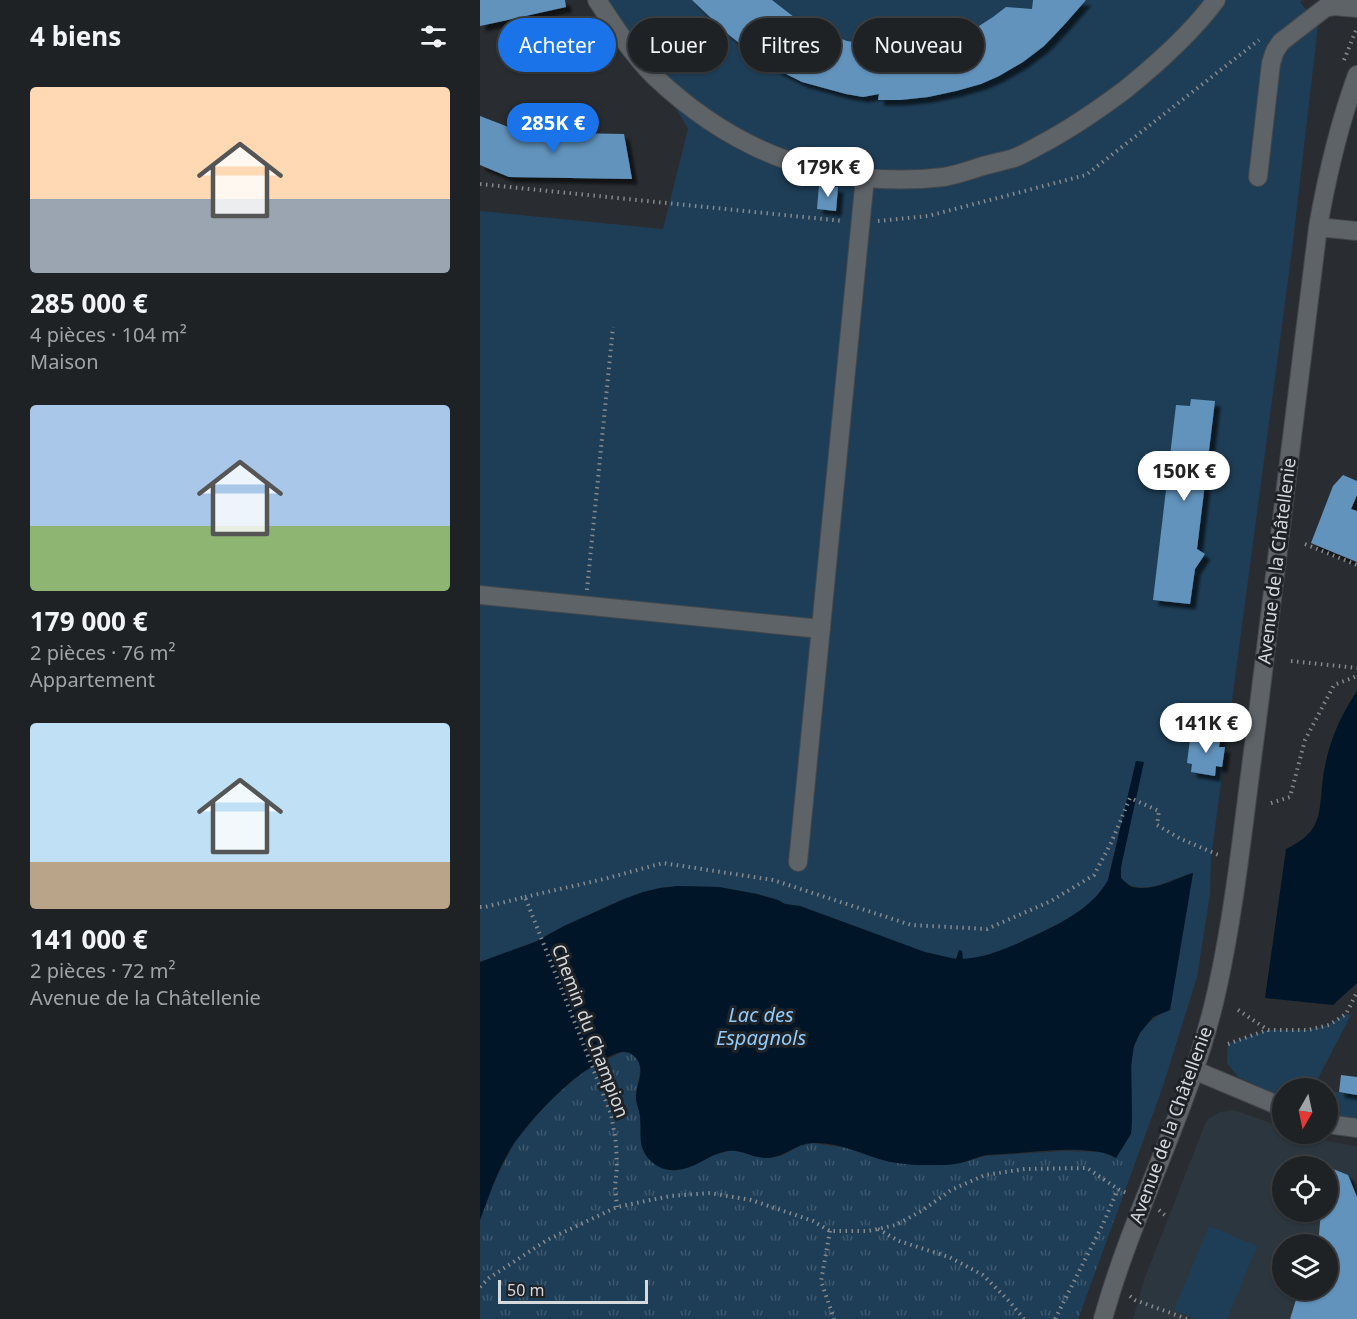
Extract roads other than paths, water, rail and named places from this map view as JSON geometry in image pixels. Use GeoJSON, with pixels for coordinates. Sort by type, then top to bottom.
{"type":"FeatureCollection","features":[{"type":"Feature","properties":{"kind":"street"},"geometry":{"type":"LineString","coordinates":[[597,0],[619,34],[653,75],[702,116],[755,148],[799,165],[840,174],[901,179],[946,176],[1015,158],[1056,136],[1113,99],[1156,65],[1216,0]]}},
{"type":"Feature","properties":{"kind":"street"},"geometry":{"type":"LineString","coordinates":[[1258,177],[1271,63],[1278,47],[1288,36],[1325,8],[1334,6],[1357,8]]}},
{"type":"Feature","properties":{"kind":"street","name":"Avenue de la Châtellenie"},"geometry":{"type":"LineString","coordinates":[[1103,1319],[1123,1256],[1205,1038],[1231,916],[1318,227],[1325,186],[1347,103],[1348,73]]}},
{"type":"Feature","properties":{"kind":"street"},"geometry":{"type":"LineString","coordinates":[[798,862],[865,177]]}},
{"type":"Feature","properties":{"kind":"street"},"geometry":{"type":"LineString","coordinates":[[1318,227],[1357,231]]}},
{"type":"Feature","properties":{"kind":"street"},"geometry":{"type":"LineString","coordinates":[[480,595],[821,629]]}},
{"type":"Feature","properties":{"kind":"street"},"geometry":{"type":"LineString","coordinates":[[1194,1070],[1272,1103]]}},
{"type":"Feature","properties":{"kind":"street"},"geometry":{"type":"LineString","coordinates":[[1338,1125],[1357,1128]]}},
{"type":"Feature","properties":{"kind":"water"},"geometry":{"type":"Polygon","coordinates":[[[1357,691],[1357,983],[1333,1005],[1265,998],[1286,849],[1307,835],[1314,827],[1332,740],[1345,710],[1357,691]]]}},
{"type":"Feature","properties":{"kind":"water","name":"Lac des Espagnols"},"geometry":{"type":"Polygon","coordinates":[[[1136,761],[1144,762],[1121,867],[1121,878],[1132,887],[1147,888],[1193,873],[1170,1010],[1153,1017],[1140,1033],[1134,1046],[1131,1066],[1131,1134],[1116,1158],[1095,1151],[1054,1150],[986,1155],[951,1165],[913,1165],[895,1163],[838,1146],[813,1143],[801,1145],[773,1157],[761,1158],[729,1151],[683,1169],[665,1169],[649,1160],[643,1149],[636,1097],[640,1065],[638,1060],[628,1052],[621,1052],[603,1060],[574,1079],[528,1125],[504,1160],[480,1220],[480,962],[535,942],[624,899],[643,892],[678,886],[719,887],[757,894],[785,904],[800,906],[925,952],[956,959],[959,950],[962,951],[963,959],[992,953],[1029,938],[1068,918],[1086,906],[1102,890],[1108,880],[1136,761]]]}}]}
